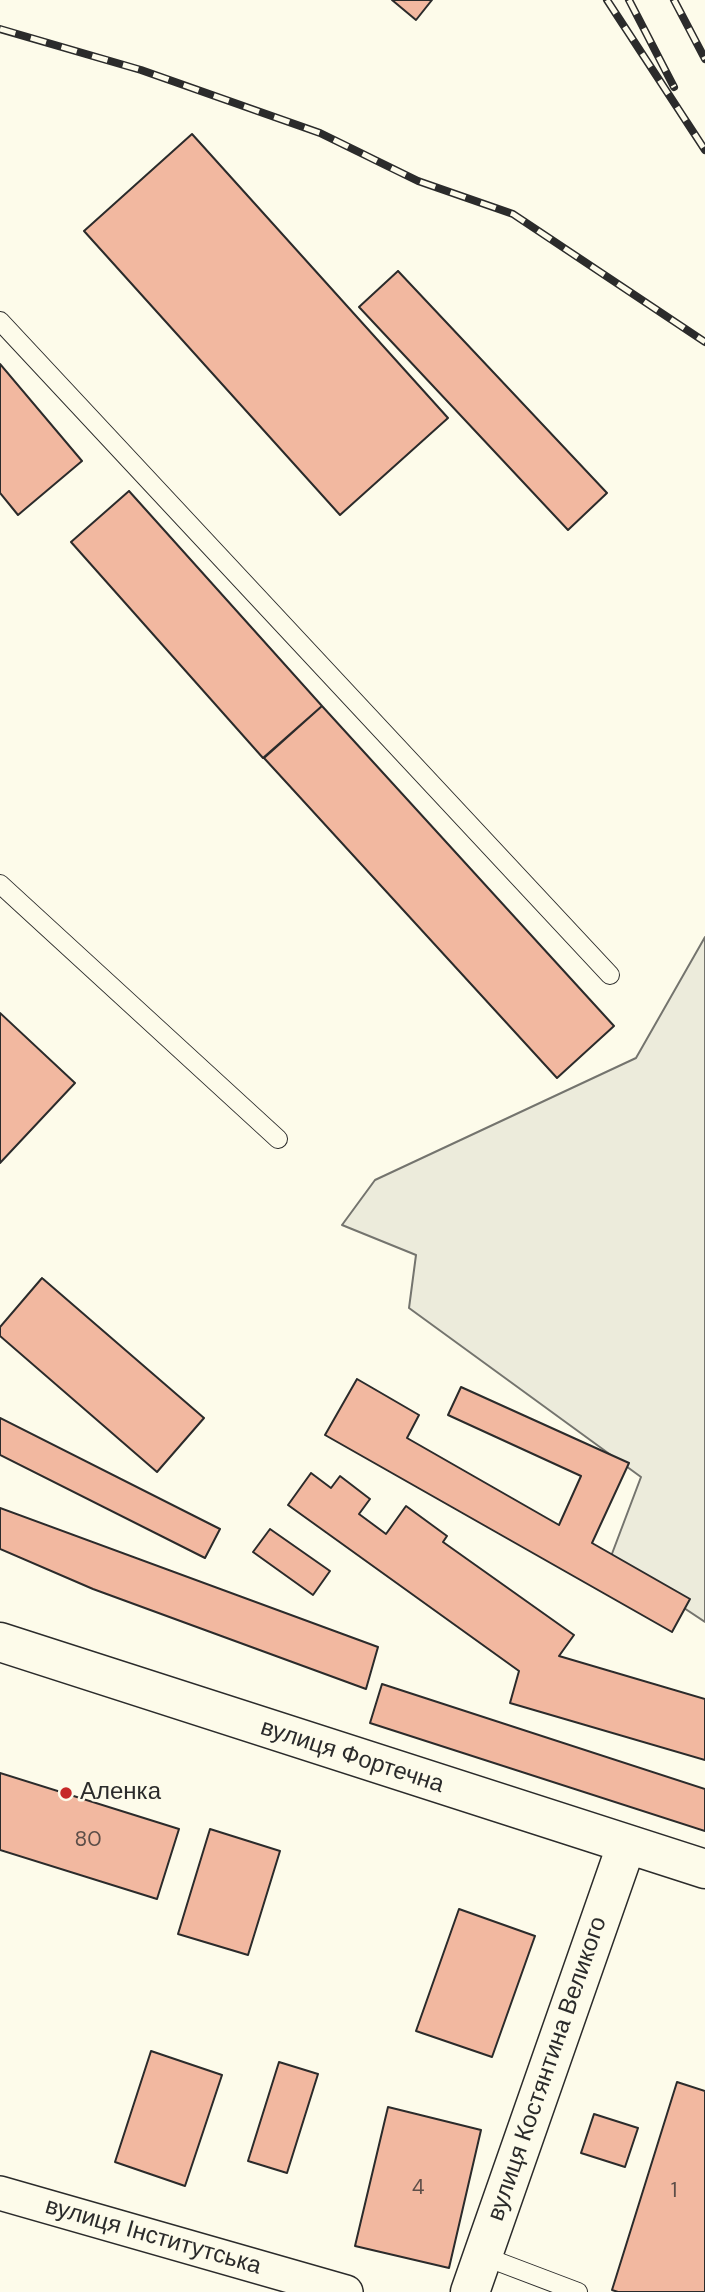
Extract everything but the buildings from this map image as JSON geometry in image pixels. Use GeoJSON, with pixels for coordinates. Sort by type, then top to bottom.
{"type":"FeatureCollection","features":[{"type":"Feature","properties":{"kind":"street","name":"вулиця Фортечна"},"geometry":{"type":"LineString","coordinates":[[0,1642],[626,1846],[705,1869]]}},
{"type":"Feature","properties":{"kind":"street","name":"вулиця Костянтина Великого"},"geometry":{"type":"LineString","coordinates":[[470,2292],[626,1846]]}},
{"type":"Feature","properties":{"kind":"street","name":"вулиця Інститутська"},"geometry":{"type":"LineString","coordinates":[[0,2193],[346,2292]]}},
{"type":"Feature","properties":{"kind":"lane"},"geometry":{"type":"LineString","coordinates":[[0,321],[610,975]]}},
{"type":"Feature","properties":{"kind":"lane"},"geometry":{"type":"LineString","coordinates":[[0,884],[278,1139]]}},
{"type":"Feature","properties":{"kind":"lane"},"geometry":{"type":"LineString","coordinates":[[483,2256],[578,2292]]}},
{"type":"Feature","properties":{"kind":"shaded area"},"geometry":{"type":"Polygon","coordinates":[[[705,937],[705,1622],[610,1559],[641,1477],[409,1308],[416,1255],[342,1225],[375,1180],[636,1058],[705,937]]]}},
{"type":"Feature","properties":{"kind":"railway"},"geometry":{"type":"LineString","coordinates":[[607,0],[705,150]]}},
{"type":"Feature","properties":{"kind":"railway"},"geometry":{"type":"LineString","coordinates":[[629,0],[674,87]]}},
{"type":"Feature","properties":{"kind":"railway"},"geometry":{"type":"LineString","coordinates":[[674,0],[705,59]]}},
{"type":"Feature","properties":{"kind":"railway"},"geometry":{"type":"LineString","coordinates":[[0,29],[141,70],[320,133],[418,181],[513,214],[705,342]]}},
{"type":"Feature","properties":{"kind":"place","name":"Аленка"},"geometry":{"type":"Point","coordinates":[66,1793]}}]}
